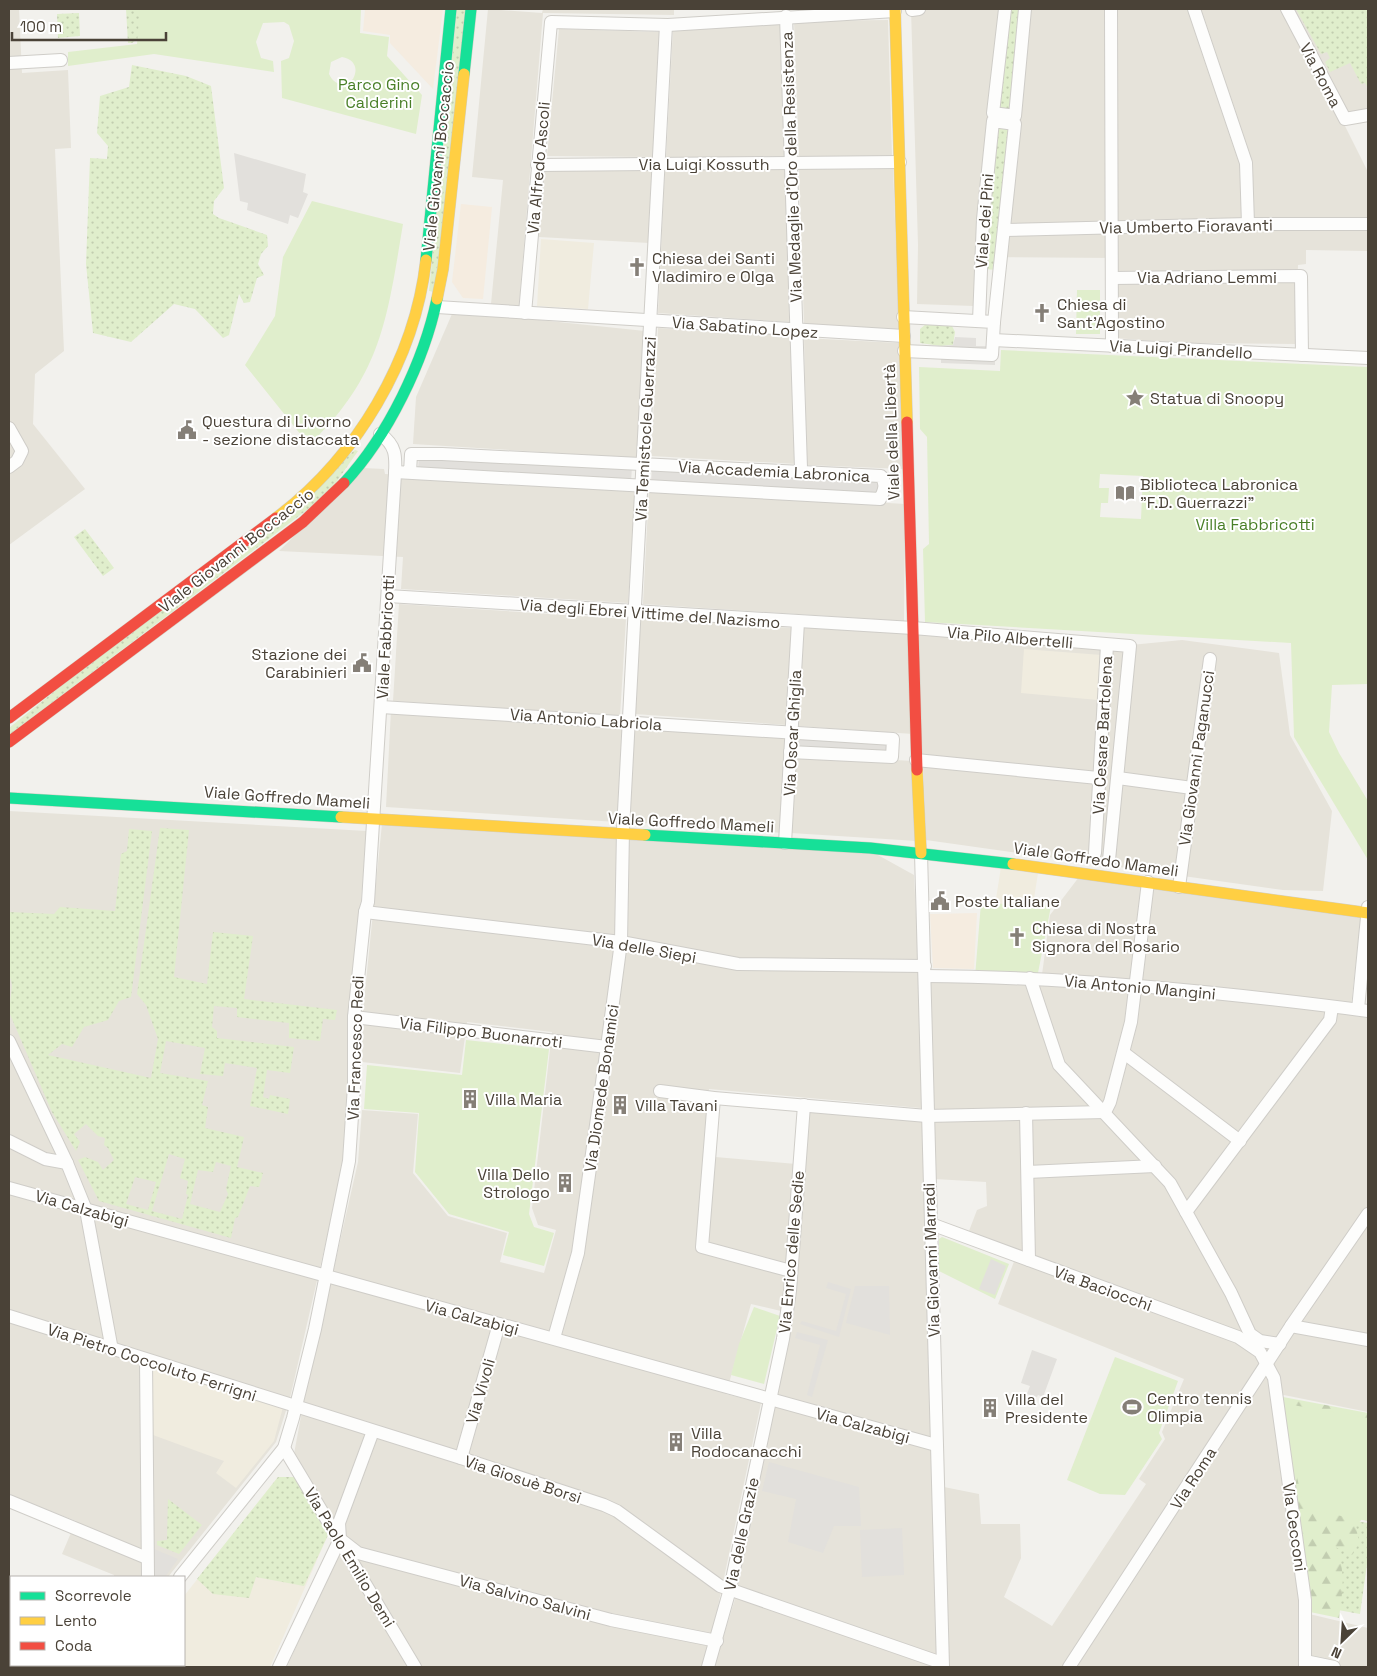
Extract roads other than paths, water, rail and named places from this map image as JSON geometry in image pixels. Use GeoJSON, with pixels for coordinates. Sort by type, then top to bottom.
{"type":"FeatureCollection","features":[{"type":"Feature","properties":{"kind":"street","name":"Viale Giovanni Boccaccio"},"geometry":{"type":"LineString","coordinates":[[9,718],[288,509],[329,470],[376,405],[400,357],[418,303],[431,216],[451,9]]}},
{"type":"Feature","properties":{"kind":"street","name":"Viale Giovanni Boccaccio"},"geometry":{"type":"LineString","coordinates":[[9,742],[303,522],[346,481],[380,434],[410,381],[437,307],[471,9]]}},
{"type":"Feature","properties":{"kind":"street","name":"Viale dei Pini"},"geometry":{"type":"LineString","coordinates":[[979,321],[983,219],[1005,9]]}},
{"type":"Feature","properties":{"kind":"street","name":"Viale dei Pini"},"geometry":{"type":"LineString","coordinates":[[993,340],[1025,9]]}},
{"type":"Feature","properties":{"kind":"street"},"geometry":{"type":"LineString","coordinates":[[1111,9],[1112,346]]}},
{"type":"Feature","properties":{"kind":"street"},"geometry":{"type":"LineString","coordinates":[[1194,9],[1246,164],[1248,224]]}},
{"type":"Feature","properties":{"kind":"street","name":"Via Roma"},"geometry":{"type":"LineString","coordinates":[[1287,9],[1345,119],[1368,115]]}},
{"type":"Feature","properties":{"kind":"street"},"geometry":{"type":"LineString","coordinates":[[666,25],[895,10]]}},
{"type":"Feature","properties":{"kind":"street","name":"Viale della Libertà"},"geometry":{"type":"LineString","coordinates":[[895,10],[916,760],[921,853]]}},
{"type":"Feature","properties":{"kind":"street","name":"Via Medaglie d'Oro della Resistenza"},"geometry":{"type":"LineString","coordinates":[[786,16],[793,164],[801,468]]}},
{"type":"Feature","properties":{"kind":"street","name":"Via Alfredo Ascoli"},"geometry":{"type":"LineString","coordinates":[[525,313],[552,22],[666,25]]}},
{"type":"Feature","properties":{"kind":"street","name":"Via Temistocle Guerrazzi"},"geometry":{"type":"LineString","coordinates":[[623,834],[666,25]]}},
{"type":"Feature","properties":{"kind":"street"},"geometry":{"type":"LineString","coordinates":[[9,63],[62,60]]}},
{"type":"Feature","properties":{"kind":"street"},"geometry":{"type":"LineString","coordinates":[[993,117],[1015,120]]}},
{"type":"Feature","properties":{"kind":"street","name":"Via Luigi Kossuth"},"geometry":{"type":"LineString","coordinates":[[538,165],[900,162]]}},
{"type":"Feature","properties":{"kind":"street","name":"Via Umberto Fioravanti"},"geometry":{"type":"LineString","coordinates":[[1004,230],[1248,224],[1368,224]]}},
{"type":"Feature","properties":{"kind":"street","name":"Via Adriano Lemmi"},"geometry":{"type":"LineString","coordinates":[[1112,278],[1301,276],[1302,355]]}},
{"type":"Feature","properties":{"kind":"street"},"geometry":{"type":"LineString","coordinates":[[418,303],[437,307]]}},
{"type":"Feature","properties":{"kind":"street","name":"Via Sabatino Lopez"},"geometry":{"type":"LineString","coordinates":[[437,307],[797,331],[904,336]]}},
{"type":"Feature","properties":{"kind":"street"},"geometry":{"type":"LineString","coordinates":[[904,318],[994,322]]}},
{"type":"Feature","properties":{"kind":"street"},"geometry":{"type":"LineString","coordinates":[[904,351],[992,355],[993,340]]}},
{"type":"Feature","properties":{"kind":"street","name":"Via Luigi Pirandello"},"geometry":{"type":"LineString","coordinates":[[993,340],[1368,358]]}},
{"type":"Feature","properties":{"kind":"street"},"geometry":{"type":"LineString","coordinates":[[364,424],[390,442],[395,454]]}},
{"type":"Feature","properties":{"kind":"street"},"geometry":{"type":"LineString","coordinates":[[9,428],[22,448],[21,455],[12,465]]}},
{"type":"Feature","properties":{"kind":"street","name":"Via Accademia Labronica"},"geometry":{"type":"LineString","coordinates":[[395,454],[881,476],[884,482],[884,492],[880,499],[395,472]]}},
{"type":"Feature","properties":{"kind":"street","name":"Viale Fabbricotti"},"geometry":{"type":"LineString","coordinates":[[374,820],[395,454]]}},
{"type":"Feature","properties":{"kind":"street"},"geometry":{"type":"LineString","coordinates":[[410,472],[411,454]]}},
{"type":"Feature","properties":{"kind":"street","name":"Via degli Ebrei Vittime del Nazismo"},"geometry":{"type":"LineString","coordinates":[[388,596],[913,628]]}},
{"type":"Feature","properties":{"kind":"street","name":"Via Oscar Ghiglia"},"geometry":{"type":"LineString","coordinates":[[785,843],[798,622]]}},
{"type":"Feature","properties":{"kind":"street","name":"Via Pilo Albertelli"},"geometry":{"type":"LineString","coordinates":[[913,628],[1107,644]]}},
{"type":"Feature","properties":{"kind":"street","name":"Via Cesare Bartolena"},"geometry":{"type":"LineString","coordinates":[[1095,852],[1107,644],[1130,646],[1109,860]]}},
{"type":"Feature","properties":{"kind":"street","name":"Via Giovanni Paganucci"},"geometry":{"type":"LineString","coordinates":[[1179,886],[1210,659]]}},
{"type":"Feature","properties":{"kind":"street","name":"Via Antonio Labriola"},"geometry":{"type":"LineString","coordinates":[[381,707],[893,739],[892,758],[790,752]]}},
{"type":"Feature","properties":{"kind":"street"},"geometry":{"type":"LineString","coordinates":[[916,760],[1098,778]]}},
{"type":"Feature","properties":{"kind":"street"},"geometry":{"type":"LineString","coordinates":[[1118,778],[1192,788]]}},
{"type":"Feature","properties":{"kind":"street","name":"Viale Goffredo Mameli"},"geometry":{"type":"LineString","coordinates":[[9,798],[785,843],[956,856],[1179,886],[1368,917]]}},
{"type":"Feature","properties":{"kind":"street","name":"Via Francesco Redi"},"geometry":{"type":"LineString","coordinates":[[284,1448],[296,1407],[349,1161],[354,1086],[354,1017],[365,912],[368,902],[374,820]]}},
{"type":"Feature","properties":{"kind":"street","name":"Via Diomede Bonamici"},"geometry":{"type":"LineString","coordinates":[[554,1338],[580,1241],[607,1047],[621,942],[623,834]]}},
{"type":"Feature","properties":{"kind":"street","name":"Via Giovanni Marradi"},"geometry":{"type":"LineString","coordinates":[[921,853],[943,1665]]}},
{"type":"Feature","properties":{"kind":"street"},"geometry":{"type":"LineString","coordinates":[[1105,1112],[1110,1102],[1131,1022],[1134,984],[1148,882]]}},
{"type":"Feature","properties":{"kind":"street","name":"Via delle Siepi"},"geometry":{"type":"LineString","coordinates":[[365,912],[621,942],[749,965],[925,971]]}},
{"type":"Feature","properties":{"kind":"street"},"geometry":{"type":"LineString","coordinates":[[1360,1009],[1368,917]]}},
{"type":"Feature","properties":{"kind":"street","name":"Via Antonio Mangini"},"geometry":{"type":"LineString","coordinates":[[925,971],[1134,984],[1360,1009]]}},
{"type":"Feature","properties":{"kind":"street"},"geometry":{"type":"LineString","coordinates":[[1030,978],[1057,1061],[1170,1183],[1250,1334],[1257,1340],[1280,1344]]}},
{"type":"Feature","properties":{"kind":"street"},"geometry":{"type":"LineString","coordinates":[[1186,1212],[1330,1020],[1332,1007]]}},
{"type":"Feature","properties":{"kind":"street","name":"Via Filippo Buonarroti"},"geometry":{"type":"LineString","coordinates":[[354,1017],[607,1047]]}},
{"type":"Feature","properties":{"kind":"street"},"geometry":{"type":"LineString","coordinates":[[9,1041],[67,1163],[86,1210],[112,1350]]}},
{"type":"Feature","properties":{"kind":"street"},"geometry":{"type":"LineString","coordinates":[[1124,1053],[1240,1141]]}},
{"type":"Feature","properties":{"kind":"street"},"geometry":{"type":"LineString","coordinates":[[660,1091],[714,1098],[927,1116],[1105,1112]]}},
{"type":"Feature","properties":{"kind":"street"},"geometry":{"type":"LineString","coordinates":[[714,1098],[702,1247],[791,1271]]}},
{"type":"Feature","properties":{"kind":"street","name":"Via Enrico delle Sedie"},"geometry":{"type":"LineString","coordinates":[[770,1399],[783,1339],[791,1271],[804,1105]]}},
{"type":"Feature","properties":{"kind":"street"},"geometry":{"type":"LineString","coordinates":[[1026,1113],[1029,1260]]}},
{"type":"Feature","properties":{"kind":"street"},"geometry":{"type":"LineString","coordinates":[[9,1142],[45,1159],[67,1163]]}},
{"type":"Feature","properties":{"kind":"street"},"geometry":{"type":"LineString","coordinates":[[1028,1172],[1155,1166]]}},
{"type":"Feature","properties":{"kind":"street","name":"Via Calzabigi"},"geometry":{"type":"LineString","coordinates":[[9,1188],[936,1445]]}},
{"type":"Feature","properties":{"kind":"street","name":"Via Roma"},"geometry":{"type":"LineString","coordinates":[[1069,1667],[1291,1326],[1368,1214]]}},
{"type":"Feature","properties":{"kind":"street","name":"Via Baciocchi"},"geometry":{"type":"LineString","coordinates":[[931,1224],[1238,1338],[1258,1350],[1268,1362]]}},
{"type":"Feature","properties":{"kind":"street","name":"Via Pietro Coccoluto Ferrigni"},"geometry":{"type":"LineString","coordinates":[[9,1316],[296,1407]]}},
{"type":"Feature","properties":{"kind":"street"},"geometry":{"type":"LineString","coordinates":[[1238,1338],[1245,1323]]}},
{"type":"Feature","properties":{"kind":"street","name":"Via Vivoli"},"geometry":{"type":"LineString","coordinates":[[461,1458],[499,1324]]}},
{"type":"Feature","properties":{"kind":"street"},"geometry":{"type":"LineString","coordinates":[[1291,1326],[1368,1340]]}},
{"type":"Feature","properties":{"kind":"street"},"geometry":{"type":"LineString","coordinates":[[146,1360],[148,1576]]}},
{"type":"Feature","properties":{"kind":"street","name":"Via Cecconi"},"geometry":{"type":"LineString","coordinates":[[1268,1362],[1276,1387],[1305,1600],[1305,1664]]}},
{"type":"Feature","properties":{"kind":"street"},"geometry":{"type":"LineString","coordinates":[[1253,1387],[1264,1384],[1276,1387]]}},
{"type":"Feature","properties":{"kind":"street","name":"Via delle Grazie"},"geometry":{"type":"LineString","coordinates":[[708,1667],[730,1589],[770,1399]]}},
{"type":"Feature","properties":{"kind":"street","name":"Via Giosuè Borsi"},"geometry":{"type":"LineString","coordinates":[[296,1407],[461,1458],[617,1511],[720,1586],[943,1665]]}},
{"type":"Feature","properties":{"kind":"street"},"geometry":{"type":"LineString","coordinates":[[281,1666],[340,1539],[339,1524],[373,1431]]}},
{"type":"Feature","properties":{"kind":"street"},"geometry":{"type":"LineString","coordinates":[[181,1576],[284,1448]]}},
{"type":"Feature","properties":{"kind":"street","name":"Via Paolo Emilio Demi"},"geometry":{"type":"LineString","coordinates":[[284,1448],[415,1667]]}},
{"type":"Feature","properties":{"kind":"street"},"geometry":{"type":"LineString","coordinates":[[9,1501],[147,1558]]}},
{"type":"Feature","properties":{"kind":"street","name":"Via Salvino Salvini"},"geometry":{"type":"LineString","coordinates":[[340,1539],[358,1553],[611,1620],[716,1641]]}},
{"type":"Feature","properties":{"kind":"street"},"geometry":{"type":"LineString","coordinates":[[1305,1664],[1334,1667]]}},
{"type":"Feature","properties":{"kind":"place","name":"Chiesa dei Santi Vladimiro e Olga"},"geometry":{"type":"Point","coordinates":[637,267]}},
{"type":"Feature","properties":{"kind":"place","name":"Chiesa di Sant'Agostino"},"geometry":{"type":"Point","coordinates":[1042,313]}},
{"type":"Feature","properties":{"kind":"place","name":"Statua di Snoopy"},"geometry":{"type":"Point","coordinates":[1135,398]}},
{"type":"Feature","properties":{"kind":"place","name":"Questura di Livorno - sezione distaccata"},"geometry":{"type":"Point","coordinates":[187,430]}},
{"type":"Feature","properties":{"kind":"place","name":"Biblioteca Labronica \"F.D. Guerrazzi\""},"geometry":{"type":"Point","coordinates":[1125,493]}},
{"type":"Feature","properties":{"kind":"place","name":"Stazione dei Carabinieri"},"geometry":{"type":"Point","coordinates":[362,663]}},
{"type":"Feature","properties":{"kind":"place","name":"Poste Italiane"},"geometry":{"type":"Point","coordinates":[940,901]}},
{"type":"Feature","properties":{"kind":"place","name":"Chiesa di Nostra Signora del Rosario"},"geometry":{"type":"Point","coordinates":[1017,937]}},
{"type":"Feature","properties":{"kind":"place","name":"Villa Maria"},"geometry":{"type":"Point","coordinates":[470,1099]}},
{"type":"Feature","properties":{"kind":"place","name":"Villa Tavani"},"geometry":{"type":"Point","coordinates":[620,1105]}},
{"type":"Feature","properties":{"kind":"place","name":"Villa Dello Strologo"},"geometry":{"type":"Point","coordinates":[565,1183]}},
{"type":"Feature","properties":{"kind":"place","name":"Centro tennis Olimpia"},"geometry":{"type":"Point","coordinates":[1132,1407]}},
{"type":"Feature","properties":{"kind":"place","name":"Villa del Presidente"},"geometry":{"type":"Point","coordinates":[990,1408]}},
{"type":"Feature","properties":{"kind":"place","name":"Villa Rodocanacchi"},"geometry":{"type":"Point","coordinates":[676,1442]}},
{"type":"Feature","properties":{"kind":"park label","name":"Parco Gino Calderini"},"geometry":{"type":"Point","coordinates":[379,93]}},
{"type":"Feature","properties":{"kind":"park label","name":"Villa Fabbricotti"},"geometry":{"type":"Point","coordinates":[1255,524]}}]}
